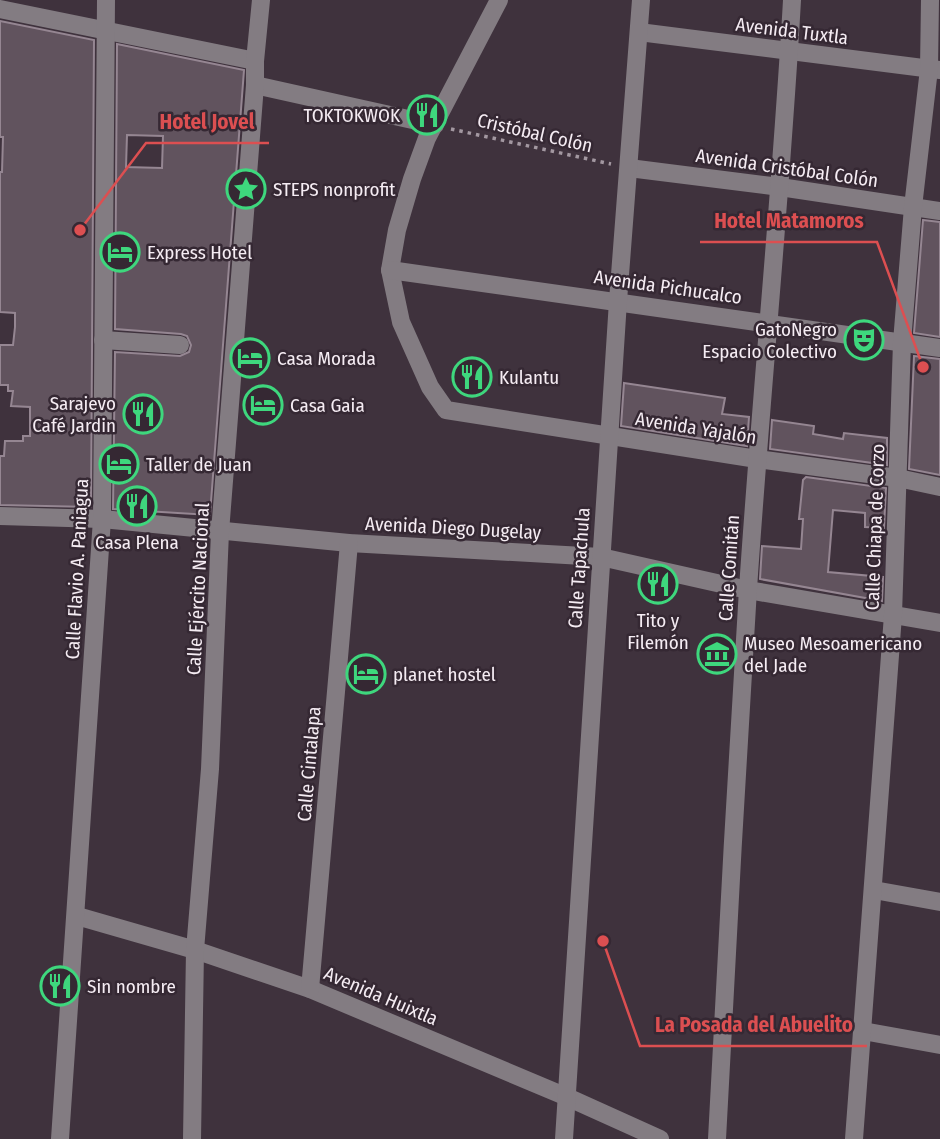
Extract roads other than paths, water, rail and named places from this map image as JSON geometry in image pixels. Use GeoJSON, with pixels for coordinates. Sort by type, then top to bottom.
{"type":"FeatureCollection","features":[{"type":"Feature","properties":{"kind":"street","name":"Calle Flavio A. Paniagua"},"geometry":{"type":"LineString","coordinates":[[60,1139],[102,519],[106,0]]}},
{"type":"Feature","properties":{"kind":"street","name":"Calle Ejército Nacional"},"geometry":{"type":"LineString","coordinates":[[192,1139],[195,950],[210,769],[220,532],[261,0]]}},
{"type":"Feature","properties":{"kind":"street"},"geometry":{"type":"LineString","coordinates":[[390,270],[397,230],[427,138],[499,0]]}},
{"type":"Feature","properties":{"kind":"street","name":"Calle Tapachula"},"geometry":{"type":"LineString","coordinates":[[564,1139],[618,301],[641,0]]}},
{"type":"Feature","properties":{"kind":"street","name":"Calle Comitán"},"geometry":{"type":"LineString","coordinates":[[717,1139],[748,590],[792,0]]}},
{"type":"Feature","properties":{"kind":"street","name":"Calle Chiapa de Corzo"},"geometry":{"type":"LineString","coordinates":[[854,1139],[893,615],[902,342],[913,207],[935,69],[930,0]]}},
{"type":"Feature","properties":{"kind":"street"},"geometry":{"type":"LineString","coordinates":[[0,9],[255,61]]}},
{"type":"Feature","properties":{"kind":"street","name":"Avenida Tuxtla"},"geometry":{"type":"LineString","coordinates":[[639,33],[935,69]]}},
{"type":"Feature","properties":{"kind":"street"},"geometry":{"type":"LineString","coordinates":[[255,85],[435,125]]}},
{"type":"Feature","properties":{"kind":"street","name":"Avenida Cristóbal Colón"},"geometry":{"type":"LineString","coordinates":[[629,168],[940,211]]}},
{"type":"Feature","properties":{"kind":"street","name":"Avenida Pichucalco"},"geometry":{"type":"LineString","coordinates":[[390,270],[940,348]]}},
{"type":"Feature","properties":{"kind":"street","name":"Avenida Yajalón"},"geometry":{"type":"LineString","coordinates":[[390,270],[401,322],[430,387],[446,410],[757,459],[898,478],[940,487]]}},
{"type":"Feature","properties":{"kind":"street"},"geometry":{"type":"LineString","coordinates":[[103,340],[180,345]]}},
{"type":"Feature","properties":{"kind":"street","name":"Avenida Diego Dugelay"},"geometry":{"type":"LineString","coordinates":[[0,516],[102,519],[349,543],[601,557],[748,590],[940,623]]}},
{"type":"Feature","properties":{"kind":"street","name":"Calle Cintalapa"},"geometry":{"type":"LineString","coordinates":[[310,989],[349,543]]}},
{"type":"Feature","properties":{"kind":"street"},"geometry":{"type":"LineString","coordinates":[[874,890],[940,902]]}},
{"type":"Feature","properties":{"kind":"street","name":"Avenida Huixtla"},"geometry":{"type":"LineString","coordinates":[[77,915],[195,950],[310,989],[660,1139]]}},
{"type":"Feature","properties":{"kind":"street"},"geometry":{"type":"LineString","coordinates":[[863,1031],[940,1045]]}},
{"type":"Feature","properties":{"kind":"place","name":"TOKTOKWOK"},"geometry":{"type":"Point","coordinates":[427,115]}},
{"type":"Feature","properties":{"kind":"place","name":"STEPS nonprofit"},"geometry":{"type":"Point","coordinates":[246,189]}},
{"type":"Feature","properties":{"kind":"place","name":"Hotel Jovel"},"geometry":{"type":"Point","coordinates":[80,230]}},
{"type":"Feature","properties":{"kind":"place","name":"Express Hotel"},"geometry":{"type":"Point","coordinates":[120,252]}},
{"type":"Feature","properties":{"kind":"place","name":"GatoNegro Espacio Colectivo"},"geometry":{"type":"Point","coordinates":[864,340]}},
{"type":"Feature","properties":{"kind":"place","name":"Casa Morada"},"geometry":{"type":"Point","coordinates":[250,358]}},
{"type":"Feature","properties":{"kind":"place","name":"Hotel Matamoros"},"geometry":{"type":"Point","coordinates":[923,367]}},
{"type":"Feature","properties":{"kind":"place","name":"Kulantu"},"geometry":{"type":"Point","coordinates":[472,377]}},
{"type":"Feature","properties":{"kind":"place","name":"Casa Gaia"},"geometry":{"type":"Point","coordinates":[263,405]}},
{"type":"Feature","properties":{"kind":"place","name":"Sarajevo Café Jardin"},"geometry":{"type":"Point","coordinates":[143,414]}},
{"type":"Feature","properties":{"kind":"place","name":"Taller de Juan"},"geometry":{"type":"Point","coordinates":[119,464]}},
{"type":"Feature","properties":{"kind":"place","name":"Casa Plena"},"geometry":{"type":"Point","coordinates":[137,506]}},
{"type":"Feature","properties":{"kind":"place","name":"Tito y Filemón"},"geometry":{"type":"Point","coordinates":[658,584]}},
{"type":"Feature","properties":{"kind":"place","name":"Museo Mesoamericano del Jade"},"geometry":{"type":"Point","coordinates":[717,654]}},
{"type":"Feature","properties":{"kind":"place","name":"planet hostel"},"geometry":{"type":"Point","coordinates":[366,674]}},
{"type":"Feature","properties":{"kind":"place","name":"La Posada del Abuelito"},"geometry":{"type":"Point","coordinates":[603,941]}},
{"type":"Feature","properties":{"kind":"place","name":"Sin nombre"},"geometry":{"type":"Point","coordinates":[60,986]}}]}
